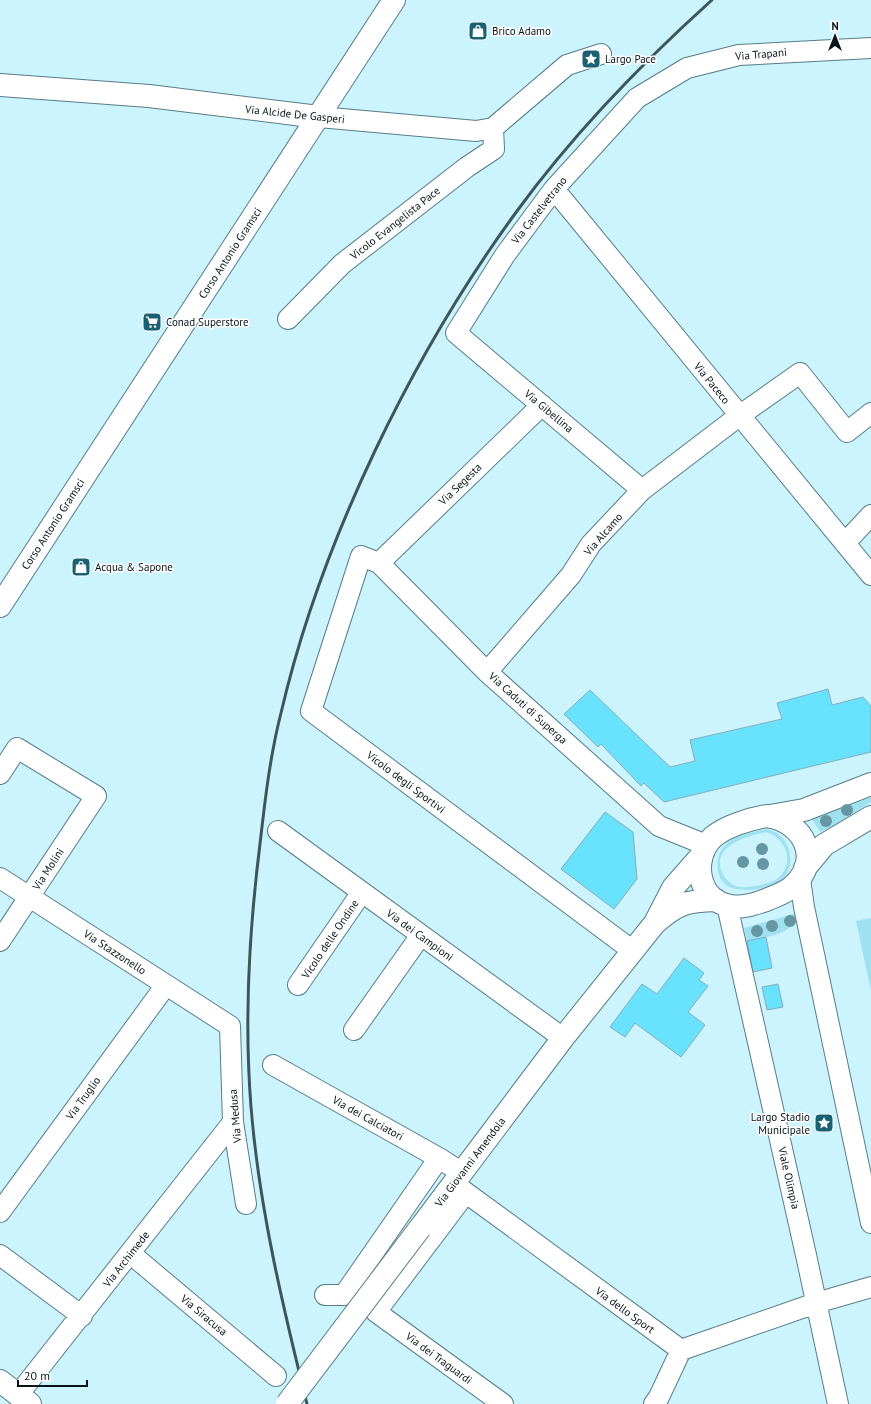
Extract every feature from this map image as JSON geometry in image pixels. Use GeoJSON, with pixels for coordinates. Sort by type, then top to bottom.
{"type":"FeatureCollection","features":[{"type":"Feature","properties":{"kind":"main road","name":"Corso Antonio Gramsci"},"geometry":{"type":"LineString","coordinates":[[0,606],[394,0]]}},
{"type":"Feature","properties":{"kind":"main road","name":"Via Alcide De Gasperi"},"geometry":{"type":"LineString","coordinates":[[0,86],[149,96],[319,117]]}},
{"type":"Feature","properties":{"kind":"main road"},"geometry":{"type":"LineString","coordinates":[[655,923],[673,888],[714,836],[725,830],[754,819],[804,810],[871,784]]}},
{"type":"Feature","properties":{"kind":"main road"},"geometry":{"type":"LineString","coordinates":[[766,816],[779,818],[800,832],[806,844],[807,856],[803,873]]}},
{"type":"Feature","properties":{"kind":"main road"},"geometry":{"type":"LineString","coordinates":[[655,923],[672,908],[690,901],[721,903],[740,907],[752,905],[792,888],[824,845],[871,817]]}},
{"type":"Feature","properties":{"kind":"main road"},"geometry":{"type":"LineString","coordinates":[[703,850],[699,868],[701,880],[706,891],[721,903]]}},
{"type":"Feature","properties":{"kind":"main road","name":"Via Giovanni Amendola"},"geometry":{"type":"LineString","coordinates":[[287,1404],[420,1228],[460,1184],[562,1038],[655,923]]}},
{"type":"Feature","properties":{"kind":"main road"},"geometry":{"type":"LineString","coordinates":[[0,1381],[24,1400]]}},
{"type":"Feature","properties":{"kind":"street","name":"Via Trapani"},"geometry":{"type":"LineString","coordinates":[[637,98],[688,68],[739,55],[871,48]]}},
{"type":"Feature","properties":{"kind":"street"},"geometry":{"type":"LineString","coordinates":[[493,128],[567,65],[601,54]]}},
{"type":"Feature","properties":{"kind":"street","name":"Via Castelvetrano"},"geometry":{"type":"LineString","coordinates":[[456,333],[505,255],[554,189],[637,98]]}},
{"type":"Feature","properties":{"kind":"street","name":"Via Alcide De Gasperi"},"geometry":{"type":"LineString","coordinates":[[319,117],[476,131],[493,128]]}},
{"type":"Feature","properties":{"kind":"street","name":"Vicolo Evangelista Pace"},"geometry":{"type":"LineString","coordinates":[[288,318],[342,264],[467,167],[494,148],[493,128]]}},
{"type":"Feature","properties":{"kind":"street","name":"Via Paceco"},"geometry":{"type":"LineString","coordinates":[[554,189],[871,576]]}},
{"type":"Feature","properties":{"kind":"street","name":"Via Gibellina"},"geometry":{"type":"LineString","coordinates":[[456,333],[642,490]]}},
{"type":"Feature","properties":{"kind":"street","name":"Via Alcamo"},"geometry":{"type":"LineString","coordinates":[[487,672],[571,574],[591,544],[642,490],[739,416],[800,373],[846,432],[871,413]]}},
{"type":"Feature","properties":{"kind":"street","name":"Via Segesta"},"geometry":{"type":"LineString","coordinates":[[379,563],[542,405]]}},
{"type":"Feature","properties":{"kind":"street"},"geometry":{"type":"LineString","coordinates":[[845,543],[871,515]]}},
{"type":"Feature","properties":{"kind":"street","name":"Via Caduti di Superga"},"geometry":{"type":"LineString","coordinates":[[361,556],[379,563],[487,672],[659,826],[703,850]]}},
{"type":"Feature","properties":{"kind":"street","name":"Vicolo degli Sportivi"},"geometry":{"type":"LineString","coordinates":[[361,556],[311,712],[632,951]]}},
{"type":"Feature","properties":{"kind":"street","name":"Via Molini"},"geometry":{"type":"LineString","coordinates":[[0,774],[17,748],[96,796],[0,941]]}},
{"type":"Feature","properties":{"kind":"street","name":"Via dei Campioni"},"geometry":{"type":"LineString","coordinates":[[278,831],[562,1038]]}},
{"type":"Feature","properties":{"kind":"street"},"geometry":{"type":"LineString","coordinates":[[803,873],[804,907],[871,1222]]}},
{"type":"Feature","properties":{"kind":"street","name":"Via Stazzonello"},"geometry":{"type":"LineString","coordinates":[[0,878],[230,1026]]}},
{"type":"Feature","properties":{"kind":"street","name":"Vicolo delle Ondine"},"geometry":{"type":"LineString","coordinates":[[298,985],[362,892]]}},
{"type":"Feature","properties":{"kind":"street","name":"Viale Olimpia"},"geometry":{"type":"LineString","coordinates":[[721,903],[816,1303],[838,1404]]}},
{"type":"Feature","properties":{"kind":"street"},"geometry":{"type":"LineString","coordinates":[[354,1030],[421,935]]}},
{"type":"Feature","properties":{"kind":"street","name":"Via Truglio"},"geometry":{"type":"LineString","coordinates":[[0,1212],[166,985]]}},
{"type":"Feature","properties":{"kind":"street","name":"Via Medusa"},"geometry":{"type":"LineString","coordinates":[[230,1026],[233,1122],[246,1204]]}},
{"type":"Feature","properties":{"kind":"street","name":"Via dei Calciatori"},"geometry":{"type":"LineString","coordinates":[[273,1065],[439,1158],[460,1184]]}},
{"type":"Feature","properties":{"kind":"street","name":"Via Archimede"},"geometry":{"type":"LineString","coordinates":[[24,1400],[82,1316],[233,1122]]}},
{"type":"Feature","properties":{"kind":"street"},"geometry":{"type":"LineString","coordinates":[[325,1295],[344,1295],[439,1158]]}},
{"type":"Feature","properties":{"kind":"street","name":"Via dei Traguardi"},"geometry":{"type":"LineString","coordinates":[[460,1184],[376,1312],[503,1404]]}},
{"type":"Feature","properties":{"kind":"street","name":"Via dello Sport"},"geometry":{"type":"LineString","coordinates":[[460,1184],[681,1350]]}},
{"type":"Feature","properties":{"kind":"street","name":"Via Siracusa"},"geometry":{"type":"LineString","coordinates":[[131,1254],[276,1376]]}},
{"type":"Feature","properties":{"kind":"street"},"geometry":{"type":"LineString","coordinates":[[0,1255],[82,1316]]}},
{"type":"Feature","properties":{"kind":"street"},"geometry":{"type":"LineString","coordinates":[[654,1404],[681,1350],[816,1303],[871,1287]]}},
{"type":"Feature","properties":{"kind":"shaded area"},"geometry":{"type":"Polygon","coordinates":[[[871,796],[871,802],[834,826],[820,832],[812,819],[830,810],[871,796]]]}},
{"type":"Feature","properties":{"kind":"shaded area"},"geometry":{"type":"Polygon","coordinates":[[[767,829],[776,832],[787,845],[790,859],[787,873],[777,883],[762,889],[741,890],[728,886],[719,876],[718,862],[722,848],[736,837],[767,829]],[[766,832],[750,836],[727,848],[722,854],[720,861],[721,870],[728,881],[735,886],[749,887],[773,881],[779,877],[785,869],[787,863],[786,850],[778,839],[766,832]]]}},
{"type":"Feature","properties":{"kind":"shaded area"},"geometry":{"type":"Polygon","coordinates":[[[797,913],[797,921],[786,930],[768,937],[747,941],[744,928],[797,913]]]}},
{"type":"Feature","properties":{"kind":"shaded area"},"geometry":{"type":"Polygon","coordinates":[[[871,918],[871,991],[856,921],[871,918]]]}},
{"type":"Feature","properties":{"kind":"building"},"geometry":{"type":"Polygon","coordinates":[[[828,689],[832,705],[863,697],[871,706],[871,752],[664,802],[644,783],[641,786],[601,744],[598,747],[564,714],[590,690],[670,767],[695,761],[690,740],[782,719],[777,703],[828,689]]]}},
{"type":"Feature","properties":{"kind":"building"},"geometry":{"type":"Polygon","coordinates":[[[605,812],[633,832],[637,879],[614,909],[561,869],[605,812]]]}},
{"type":"Feature","properties":{"kind":"building"},"geometry":{"type":"Polygon","coordinates":[[[766,937],[772,968],[753,972],[747,941],[766,937]]]}},
{"type":"Feature","properties":{"kind":"building"},"geometry":{"type":"Polygon","coordinates":[[[684,958],[704,973],[699,980],[708,986],[688,1012],[705,1025],[681,1057],[635,1023],[625,1037],[610,1027],[642,984],[657,994],[684,958]]]}},
{"type":"Feature","properties":{"kind":"building"},"geometry":{"type":"Polygon","coordinates":[[[778,984],[783,1007],[767,1010],[762,987],[778,984]]]}},
{"type":"Feature","properties":{"kind":"railway"},"geometry":{"type":"LineString","coordinates":[[307,1404],[289,1331],[266,1219],[251,1107],[248,1041],[250,942],[266,795],[277,729],[298,648],[320,582],[346,516],[375,451],[407,387],[442,325],[479,266],[539,182],[585,127],[634,74],[712,0]]}},
{"type":"Feature","properties":{"kind":"place","name":"Brico Adamo"},"geometry":{"type":"Point","coordinates":[478,31]}},
{"type":"Feature","properties":{"kind":"place","name":"Largo Pace"},"geometry":{"type":"Point","coordinates":[591,59]}},
{"type":"Feature","properties":{"kind":"place","name":"Conad Superstore"},"geometry":{"type":"Point","coordinates":[152,322]}},
{"type":"Feature","properties":{"kind":"place","name":"Acqua & Sapone"},"geometry":{"type":"Point","coordinates":[81,567]}},
{"type":"Feature","properties":{"kind":"place","name":"Largo Stadio Municipale"},"geometry":{"type":"Point","coordinates":[824,1123]}}]}
